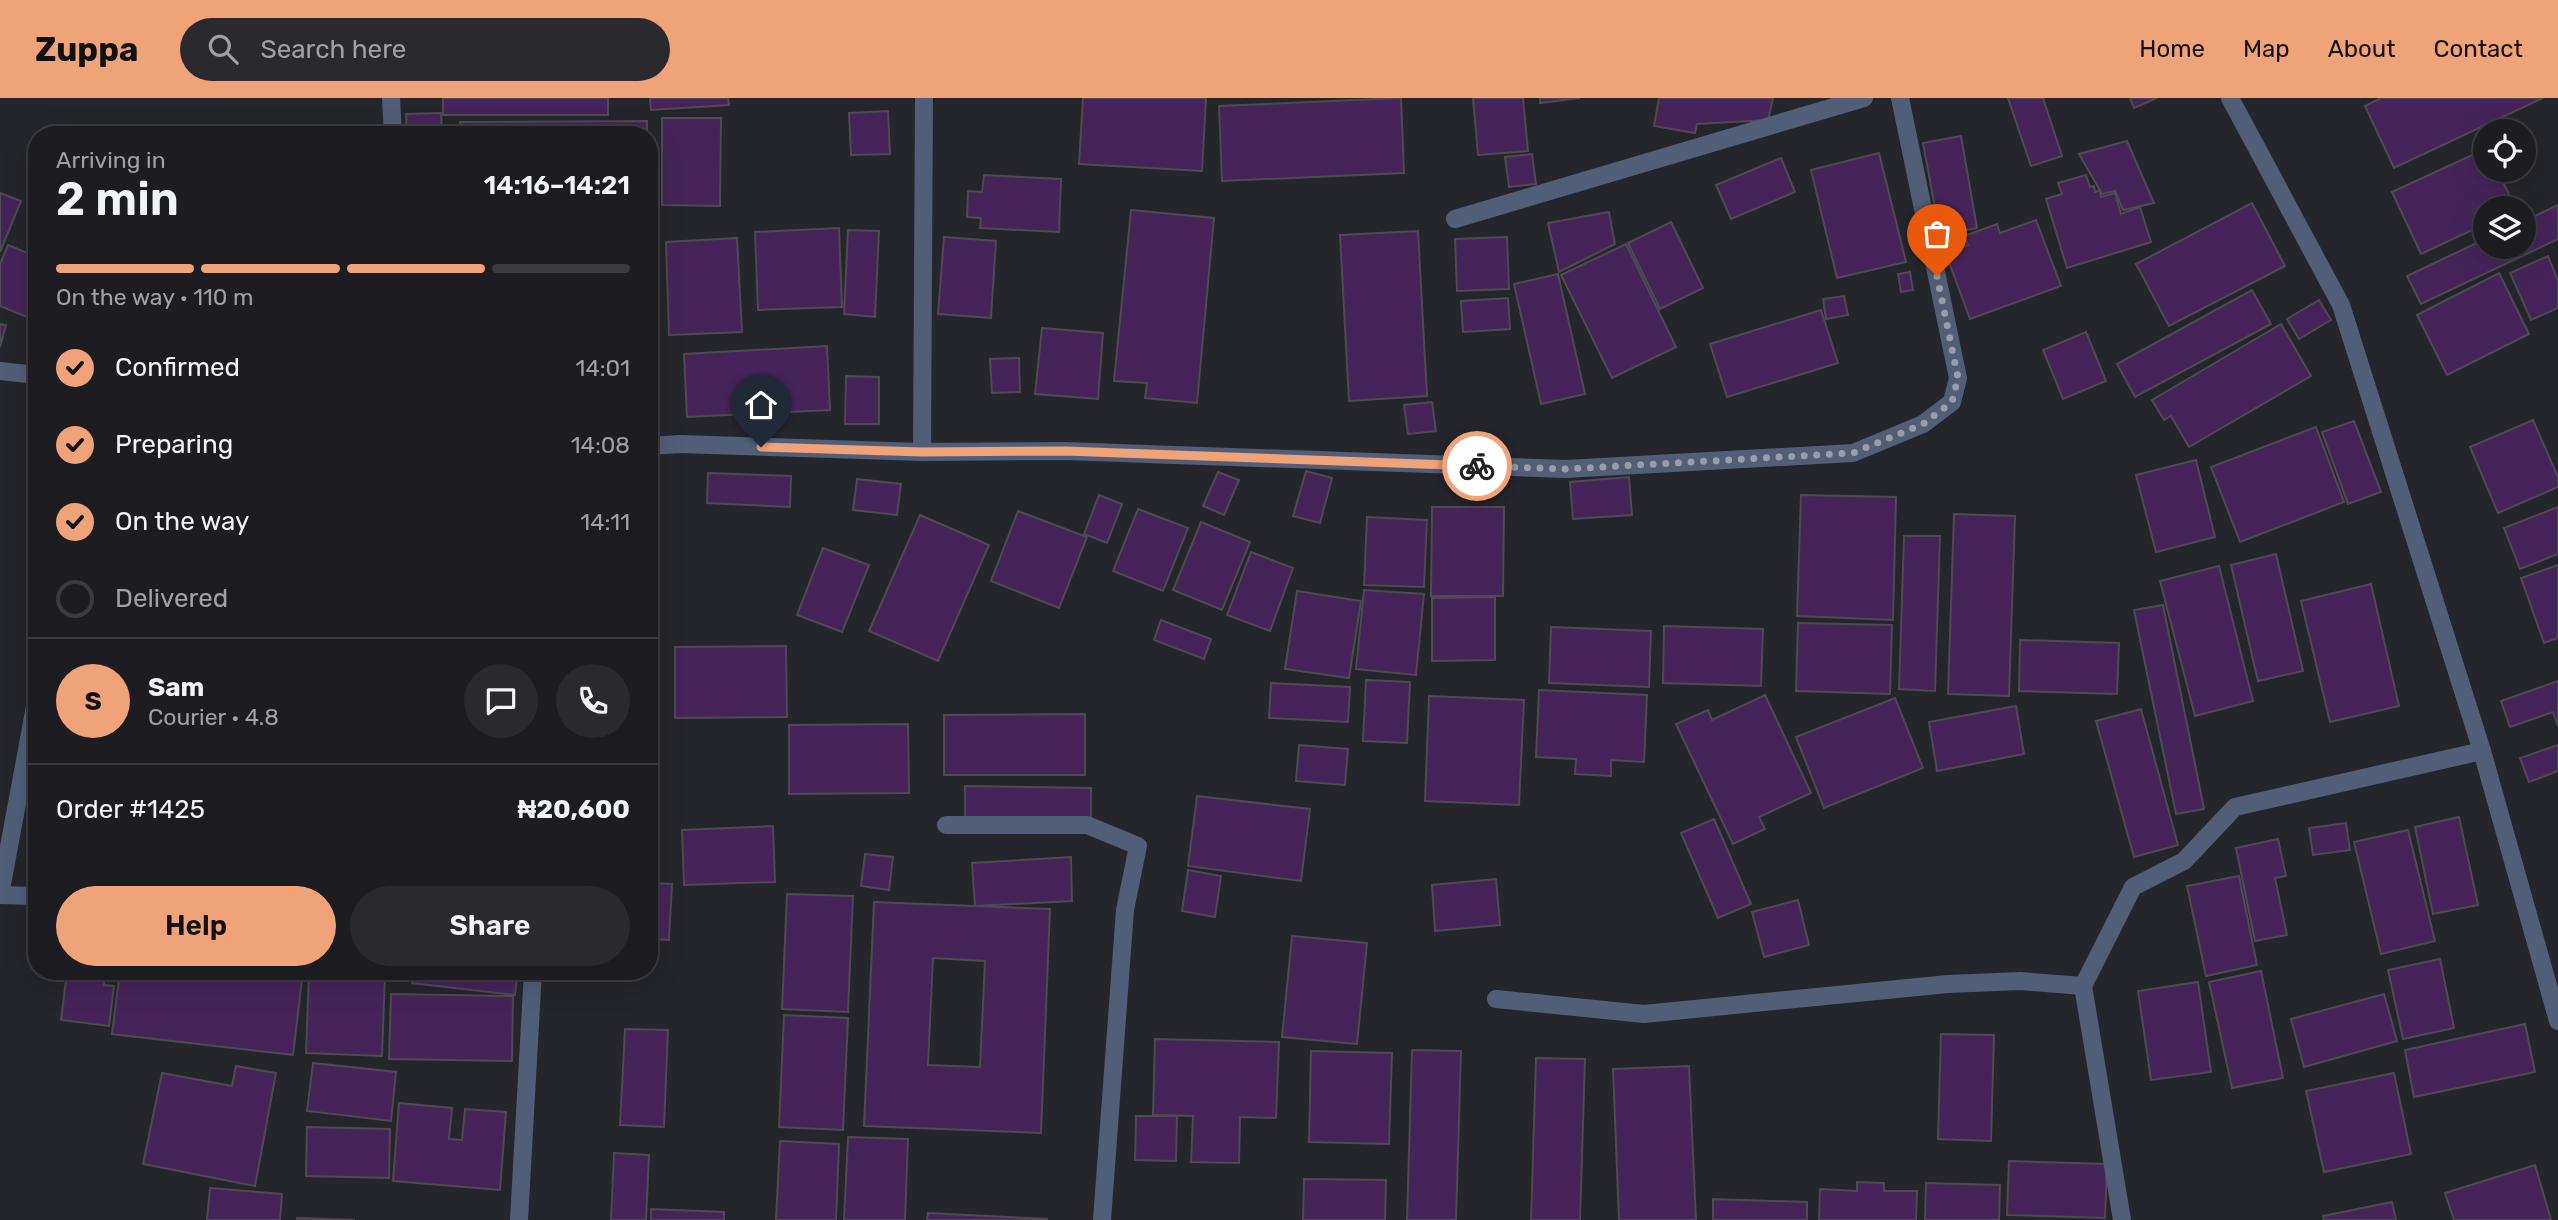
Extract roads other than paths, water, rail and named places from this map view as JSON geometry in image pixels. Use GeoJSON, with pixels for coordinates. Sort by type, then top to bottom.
{"type":"FeatureCollection","features":[{"type":"Feature","properties":{"kind":"street"},"geometry":{"type":"LineString","coordinates":[[391,98],[393,126]]}},
{"type":"Feature","properties":{"kind":"street"},"geometry":{"type":"LineString","coordinates":[[922,452],[924,98]]}},
{"type":"Feature","properties":{"kind":"street"},"geometry":{"type":"LineString","coordinates":[[1455,219],[1864,98]]}},
{"type":"Feature","properties":{"kind":"street"},"geometry":{"type":"LineString","coordinates":[[658,445],[922,452],[1079,451],[1566,469],[1853,453],[1923,424],[1952,402],[1958,378],[1900,98]]}},
{"type":"Feature","properties":{"kind":"street"},"geometry":{"type":"LineString","coordinates":[[2230,98],[2341,305],[2482,751],[2558,1021]]}},
{"type":"Feature","properties":{"kind":"street"},"geometry":{"type":"LineString","coordinates":[[0,371],[28,374]]}},
{"type":"Feature","properties":{"kind":"street"},"geometry":{"type":"LineString","coordinates":[[28,744],[0,895],[28,896]]}},
{"type":"Feature","properties":{"kind":"street"},"geometry":{"type":"LineString","coordinates":[[2122,1220],[2083,986],[2133,887],[2184,861],[2235,807],[2482,751]]}},
{"type":"Feature","properties":{"kind":"street"},"geometry":{"type":"LineString","coordinates":[[946,825],[1087,825],[1138,846],[1125,910],[1102,1220]]}},
{"type":"Feature","properties":{"kind":"street"},"geometry":{"type":"LineString","coordinates":[[519,1220],[532,980]]}},
{"type":"Feature","properties":{"kind":"street"},"geometry":{"type":"LineString","coordinates":[[1496,999],[1644,1014],[1948,984],[2020,981],[2083,986]]}}]}
